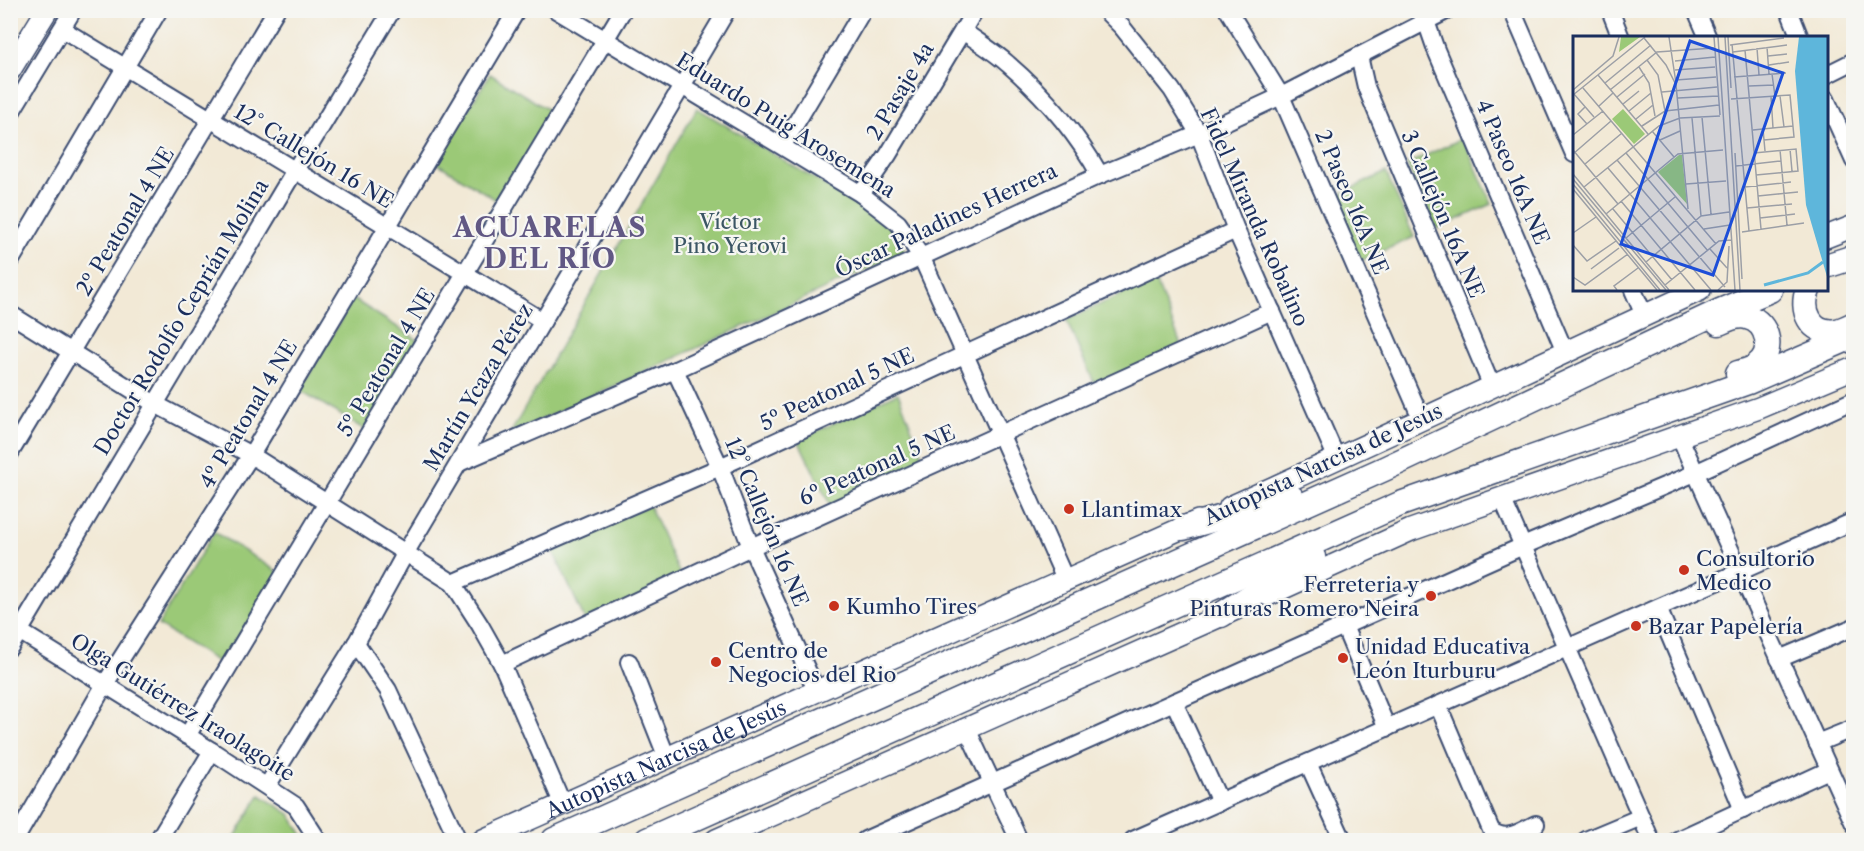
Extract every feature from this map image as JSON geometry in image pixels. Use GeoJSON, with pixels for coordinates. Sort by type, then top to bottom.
{"type":"FeatureCollection","features":[{"type":"Feature","properties":{"kind":"highway"},"geometry":{"type":"LineString","coordinates":[[1828,266],[1854,256]]}},
{"type":"Feature","properties":{"kind":"highway"},"geometry":{"type":"LineString","coordinates":[[1828,277],[1854,268]]}},
{"type":"Feature","properties":{"kind":"highway","name":"Autopista Narcisa de Jesús"},"geometry":{"type":"LineString","coordinates":[[554,840],[1370,476],[1768,291]]}},
{"type":"Feature","properties":{"kind":"highway"},"geometry":{"type":"LineString","coordinates":[[1808,291],[1804,306],[1811,323],[1818,328],[1827,332],[1837,331],[1854,324]]}},
{"type":"Feature","properties":{"kind":"highway"},"geometry":{"type":"LineString","coordinates":[[1623,357],[1657,353],[1738,316],[1755,320],[1766,333],[1767,352],[1756,366],[1675,394],[1648,417]]}},
{"type":"Feature","properties":{"kind":"highway"},"geometry":{"type":"LineString","coordinates":[[647,840],[1385,511],[1748,382],[1854,336]]}},
{"type":"Feature","properties":{"kind":"highway"},"geometry":{"type":"LineString","coordinates":[[1183,528],[1370,476]]}},
{"type":"Feature","properties":{"kind":"highway"},"geometry":{"type":"LineString","coordinates":[[1221,615],[1385,511]]}},
{"type":"Feature","properties":{"kind":"main road"},"geometry":{"type":"LineString","coordinates":[[10,70],[47,10]]}},
{"type":"Feature","properties":{"kind":"main road"},"geometry":{"type":"LineString","coordinates":[[1828,237],[1854,226]]}},
{"type":"Feature","properties":{"kind":"main road","name":"Autopista Narcisa de Jesús"},"geometry":{"type":"LineString","coordinates":[[483,840],[1337,459],[1698,291]]}},
{"type":"Feature","properties":{"kind":"main road"},"geometry":{"type":"LineString","coordinates":[[716,840],[1411,530],[1759,408],[1854,368]]}},
{"type":"Feature","properties":{"kind":"street"},"geometry":{"type":"LineString","coordinates":[[10,114],[73,10]]}},
{"type":"Feature","properties":{"kind":"street"},"geometry":{"type":"LineString","coordinates":[[10,262],[159,10]]}},
{"type":"Feature","properties":{"kind":"street","name":"2º Peatonal 4 NE"},"geometry":{"type":"LineString","coordinates":[[10,453],[276,10]]}},
{"type":"Feature","properties":{"kind":"street","name":"Doctor Rodolfo Ceprián Molina"},"geometry":{"type":"LineString","coordinates":[[10,647],[15,629],[155,404],[392,10]]}},
{"type":"Feature","properties":{"kind":"street","name":"4º Peatonal 4 NE"},"geometry":{"type":"LineString","coordinates":[[15,840],[105,684],[251,455],[517,10]]}},
{"type":"Feature","properties":{"kind":"street","name":"Eduardo Puig Arosemena"},"geometry":{"type":"LineString","coordinates":[[556,10],[783,145],[861,194],[898,223],[921,256],[1066,581]]}},
{"type":"Feature","properties":{"kind":"street","name":"5º Peatonal 4 NE"},"geometry":{"type":"LineString","coordinates":[[187,736],[623,10]]}},
{"type":"Feature","properties":{"kind":"street","name":"Martín Ycaza Pérez"},"geometry":{"type":"LineString","coordinates":[[267,786],[356,642],[406,552],[727,10]]}},
{"type":"Feature","properties":{"kind":"street"},"geometry":{"type":"LineString","coordinates":[[783,145],[863,10]]}},
{"type":"Feature","properties":{"kind":"street","name":"2 Pasaje 4a"},"geometry":{"type":"LineString","coordinates":[[861,194],[888,155],[975,10]]}},
{"type":"Feature","properties":{"kind":"street","name":"Fidel Miranda Robalino"},"geometry":{"type":"LineString","coordinates":[[1105,10],[1122,27],[1172,90],[1199,134],[1236,230],[1337,459]]}},
{"type":"Feature","properties":{"kind":"street","name":"2 Paseo 16A NE"},"geometry":{"type":"LineString","coordinates":[[1228,10],[1281,96],[1421,418]]}},
{"type":"Feature","properties":{"kind":"street","name":"Óscar Paladines Herrera"},"geometry":{"type":"LineString","coordinates":[[459,463],[675,370],[1100,175],[1199,134],[1359,56],[1423,16],[1448,10]]}},
{"type":"Feature","properties":{"kind":"street"},"geometry":{"type":"LineString","coordinates":[[1512,10],[1573,149]]}},
{"type":"Feature","properties":{"kind":"street"},"geometry":{"type":"LineString","coordinates":[[1610,10],[1621,36]]}},
{"type":"Feature","properties":{"kind":"street"},"geometry":{"type":"LineString","coordinates":[[1696,10],[1707,36]]}},
{"type":"Feature","properties":{"kind":"street"},"geometry":{"type":"LineString","coordinates":[[1788,10],[1799,36]]}},
{"type":"Feature","properties":{"kind":"street","name":"4 Paseo 16A NE"},"geometry":{"type":"LineString","coordinates":[[1423,16],[1565,352]]}},
{"type":"Feature","properties":{"kind":"street","name":"12° Callejón 16 NE"},"geometry":{"type":"LineString","coordinates":[[62,29],[543,321]]}},
{"type":"Feature","properties":{"kind":"street"},"geometry":{"type":"LineString","coordinates":[[963,31],[1008,64],[1049,106],[1084,146],[1100,175]]}},
{"type":"Feature","properties":{"kind":"street","name":"3 Callejón 16A NE"},"geometry":{"type":"LineString","coordinates":[[1359,56],[1366,87],[1492,387]]}},
{"type":"Feature","properties":{"kind":"street"},"geometry":{"type":"LineString","coordinates":[[1828,74],[1854,61]]}},
{"type":"Feature","properties":{"kind":"street"},"geometry":{"type":"LineString","coordinates":[[1828,101],[1854,161]]}},
{"type":"Feature","properties":{"kind":"street","name":"5º Peatonal 5 NE"},"geometry":{"type":"LineString","coordinates":[[453,583],[720,467],[1236,230]]}},
{"type":"Feature","properties":{"kind":"street"},"geometry":{"type":"LineString","coordinates":[[1633,291],[1644,315]]}},
{"type":"Feature","properties":{"kind":"street","name":"6º Peatonal 5 NE"},"geometry":{"type":"LineString","coordinates":[[502,664],[751,547],[1272,311]]}},
{"type":"Feature","properties":{"kind":"street"},"geometry":{"type":"LineString","coordinates":[[10,314],[155,404],[251,455],[453,583],[502,664],[563,805]]}},
{"type":"Feature","properties":{"kind":"street","name":"12° Callejón 16 NE"},"geometry":{"type":"LineString","coordinates":[[675,370],[720,467],[751,547],[817,692]]}},
{"type":"Feature","properties":{"kind":"street"},"geometry":{"type":"LineString","coordinates":[[865,840],[1523,546],[1695,473],[1854,400]]}},
{"type":"Feature","properties":{"kind":"street"},"geometry":{"type":"LineString","coordinates":[[1678,436],[1854,824]]}},
{"type":"Feature","properties":{"kind":"street"},"geometry":{"type":"LineString","coordinates":[[1502,498],[1651,840]]}},
{"type":"Feature","properties":{"kind":"street"},"geometry":{"type":"LineString","coordinates":[[1133,840],[1854,521]]}},
{"type":"Feature","properties":{"kind":"street"},"geometry":{"type":"LineString","coordinates":[[1658,608],[1743,810]]}},
{"type":"Feature","properties":{"kind":"street"},"geometry":{"type":"LineString","coordinates":[[1344,626],[1387,728]]}},
{"type":"Feature","properties":{"kind":"street"},"geometry":{"type":"LineString","coordinates":[[1779,658],[1854,627]]}},
{"type":"Feature","properties":{"kind":"street","name":"Olga Gutiérrez Iraolagoite"},"geometry":{"type":"LineString","coordinates":[[15,629],[296,806],[318,840]]}},
{"type":"Feature","properties":{"kind":"street"},"geometry":{"type":"LineString","coordinates":[[356,642],[388,690],[458,840]]}},
{"type":"Feature","properties":{"kind":"street"},"geometry":{"type":"LineString","coordinates":[[629,662],[668,758]]}},
{"type":"Feature","properties":{"kind":"street"},"geometry":{"type":"LineString","coordinates":[[1174,702],[1220,802]]}},
{"type":"Feature","properties":{"kind":"street"},"geometry":{"type":"LineString","coordinates":[[1438,705],[1491,830],[1498,836],[1505,837],[1536,824]]}},
{"type":"Feature","properties":{"kind":"street"},"geometry":{"type":"LineString","coordinates":[[1817,743],[1854,728]]}},
{"type":"Feature","properties":{"kind":"street"},"geometry":{"type":"LineString","coordinates":[[968,729],[1019,840]]}},
{"type":"Feature","properties":{"kind":"street"},"geometry":{"type":"LineString","coordinates":[[158,840],[212,751]]}},
{"type":"Feature","properties":{"kind":"street"},"geometry":{"type":"LineString","coordinates":[[1308,763],[1343,840]]}},
{"type":"Feature","properties":{"kind":"street"},"geometry":{"type":"LineString","coordinates":[[1677,840],[1829,770]]}},
{"type":"Feature","properties":{"kind":"street"},"geometry":{"type":"LineString","coordinates":[[1586,840],[1641,817]]}},
{"type":"Feature","properties":{"kind":"green space"},"geometry":{"type":"Polygon","coordinates":[[[490,74],[555,114],[501,203],[435,162],[490,74]]]}},
{"type":"Feature","properties":{"kind":"green space","name":"Víctor Pino Yerovi"},"geometry":{"type":"Polygon","coordinates":[[[697,108],[893,226],[905,252],[510,434],[697,108]]]}},
{"type":"Feature","properties":{"kind":"green space"},"geometry":{"type":"Polygon","coordinates":[[[1463,138],[1492,204],[1437,229],[1407,164],[1463,138]]]}},
{"type":"Feature","properties":{"kind":"green space"},"geometry":{"type":"Polygon","coordinates":[[[1386,172],[1414,237],[1358,262],[1330,199],[1386,172]]]}},
{"type":"Feature","properties":{"kind":"green space"},"geometry":{"type":"Polygon","coordinates":[[[1155,279],[1181,345],[1095,385],[1066,320],[1155,279]]]}},
{"type":"Feature","properties":{"kind":"green space"},"geometry":{"type":"Polygon","coordinates":[[[353,299],[418,340],[365,430],[300,390],[353,299]]]}},
{"type":"Feature","properties":{"kind":"green space"},"geometry":{"type":"Polygon","coordinates":[[[898,393],[925,463],[831,507],[798,440],[898,393]]]}},
{"type":"Feature","properties":{"kind":"green space"},"geometry":{"type":"Polygon","coordinates":[[[649,505],[682,579],[586,622],[551,547],[649,505]]]}},
{"type":"Feature","properties":{"kind":"green space"},"geometry":{"type":"Polygon","coordinates":[[[214,532],[280,573],[224,666],[158,625],[214,532]]]}},
{"type":"Feature","properties":{"kind":"green space"},"geometry":{"type":"Polygon","coordinates":[[[260,795],[290,814],[306,840],[233,840],[260,795]]]}},
{"type":"Feature","properties":{"kind":"place","name":"Llantimax"},"geometry":{"type":"Point","coordinates":[1069,509]}},
{"type":"Feature","properties":{"kind":"place","name":"Consultorio Medico"},"geometry":{"type":"Point","coordinates":[1684,570]}},
{"type":"Feature","properties":{"kind":"place","name":"Ferreteria y Pinturas Romero Neira"},"geometry":{"type":"Point","coordinates":[1431,596]}},
{"type":"Feature","properties":{"kind":"place","name":"Kumho Tires"},"geometry":{"type":"Point","coordinates":[834,606]}},
{"type":"Feature","properties":{"kind":"place","name":"Bazar Papelería"},"geometry":{"type":"Point","coordinates":[1636,626]}},
{"type":"Feature","properties":{"kind":"place","name":"Unidad Educativa León Iturburu"},"geometry":{"type":"Point","coordinates":[1343,658]}},
{"type":"Feature","properties":{"kind":"place","name":"Centro de Negocios del Rio"},"geometry":{"type":"Point","coordinates":[716,662]}},
{"type":"Feature","properties":{"kind":"district","name":"ACUARELAS DEL RÍO"},"geometry":{"type":"Point","coordinates":[550,242]}}]}
